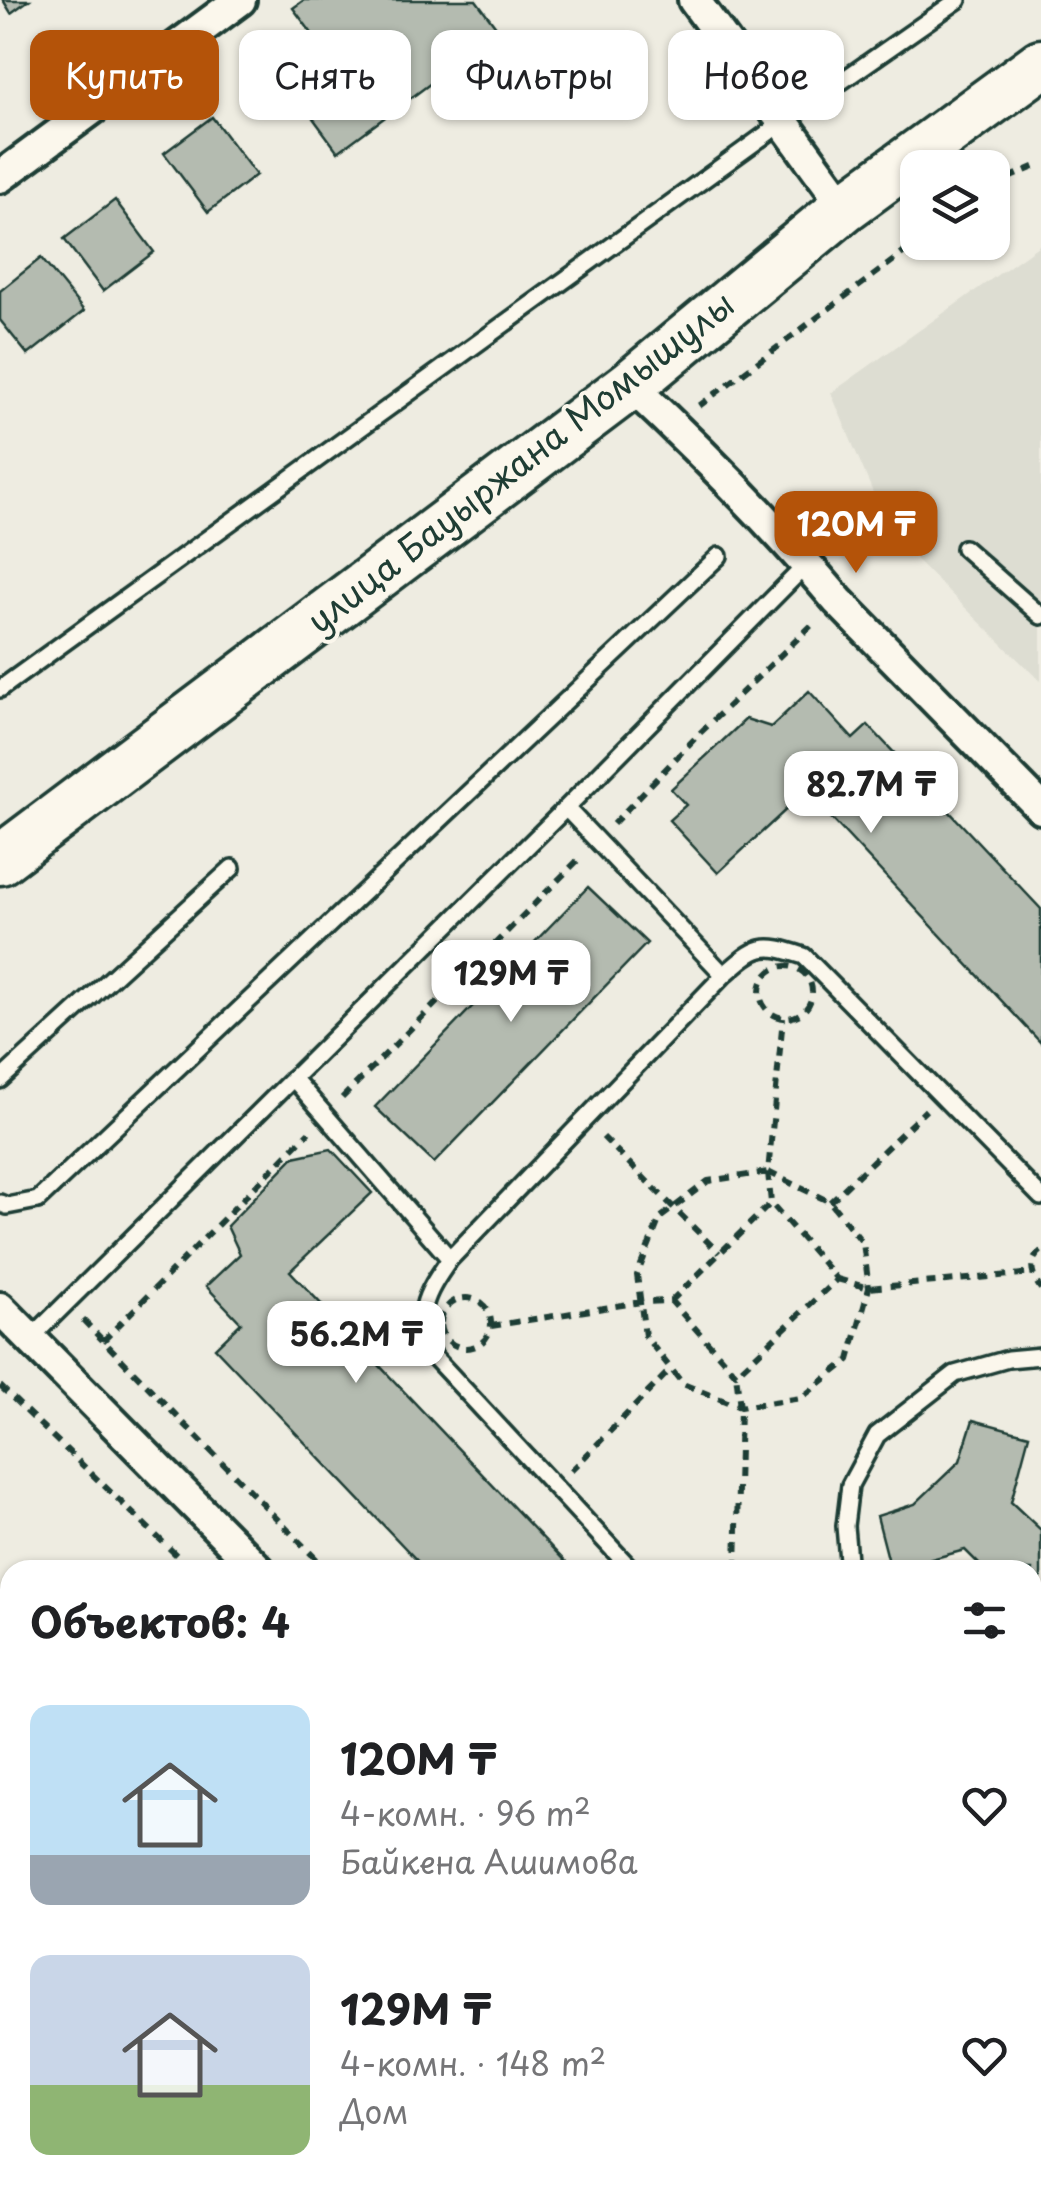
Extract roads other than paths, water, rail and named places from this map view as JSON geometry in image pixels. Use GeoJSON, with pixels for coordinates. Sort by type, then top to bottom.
{"type":"FeatureCollection","features":[{"type":"Feature","properties":{"kind":"main road","name":"улица Бауыржана Момышулы"},"geometry":{"type":"LineString","coordinates":[[0,860],[630,386],[846,207],[1041,64]]}},
{"type":"Feature","properties":{"kind":"street"},"geometry":{"type":"LineString","coordinates":[[0,178],[240,0]]}},
{"type":"Feature","properties":{"kind":"street"},"geometry":{"type":"LineString","coordinates":[[694,0],[846,207]]}},
{"type":"Feature","properties":{"kind":"street"},"geometry":{"type":"LineString","coordinates":[[630,386],[1041,808]]}},
{"type":"Feature","properties":{"kind":"street"},"geometry":{"type":"LineString","coordinates":[[0,1308],[250,1560]]}},
{"type":"Feature","properties":{"kind":"lane"},"geometry":{"type":"LineString","coordinates":[[0,690],[783,122],[958,0]]}},
{"type":"Feature","properties":{"kind":"lane"},"geometry":{"type":"LineString","coordinates":[[964,548],[1041,616]]}},
{"type":"Feature","properties":{"kind":"lane"},"geometry":{"type":"LineString","coordinates":[[0,1203],[7,1206],[38,1200],[719,556]]}},
{"type":"Feature","properties":{"kind":"lane"},"geometry":{"type":"LineString","coordinates":[[30,1340],[807,564]]}},
{"type":"Feature","properties":{"kind":"lane"},"geometry":{"type":"LineString","coordinates":[[566,808],[724,976]]}},
{"type":"Feature","properties":{"kind":"lane"},"geometry":{"type":"LineString","coordinates":[[0,1080],[232,868]]}},
{"type":"Feature","properties":{"kind":"lane"},"geometry":{"type":"LineString","coordinates":[[623,1560],[434,1358],[421,1331],[424,1306],[430,1286],[450,1259],[747,954],[774,946],[804,956],[1041,1197]]}},
{"type":"Feature","properties":{"kind":"lane"},"geometry":{"type":"LineString","coordinates":[[293,1078],[450,1259]]}},
{"type":"Feature","properties":{"kind":"lane"},"geometry":{"type":"LineString","coordinates":[[848,1560],[845,1526],[850,1484],[877,1436],[955,1374],[1008,1359],[1041,1356]]}}]}
